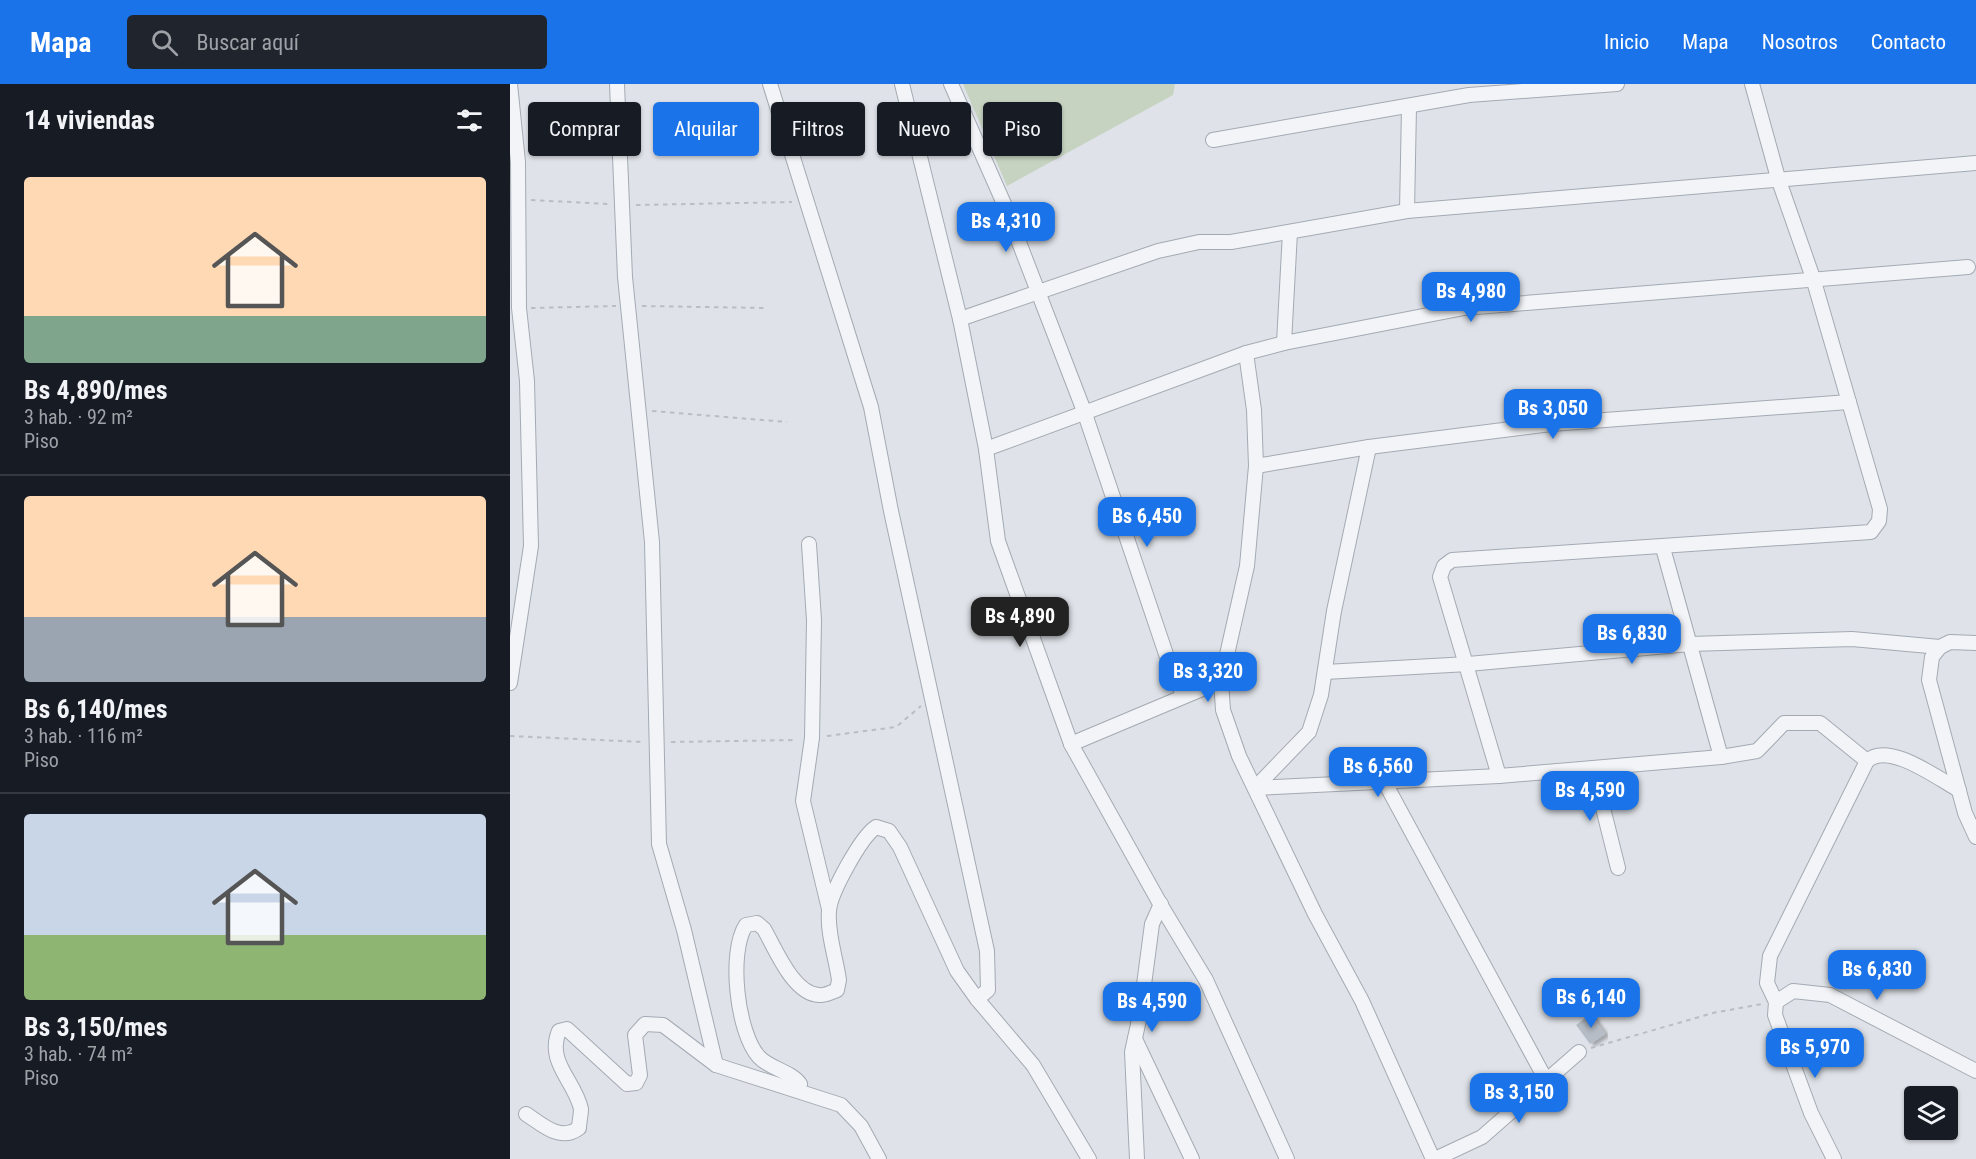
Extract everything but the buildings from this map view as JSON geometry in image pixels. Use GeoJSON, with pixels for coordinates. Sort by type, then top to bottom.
{"type":"FeatureCollection","features":[{"type":"Feature","properties":{"kind":"street"},"geometry":{"type":"LineString","coordinates":[[510,84],[515,113],[519,308],[527,381],[531,546],[510,683]]}},
{"type":"Feature","properties":{"kind":"street"},"geometry":{"type":"LineString","coordinates":[[617,84],[625,277],[652,542],[658,844],[684,930],[716,1065]]}},
{"type":"Feature","properties":{"kind":"street"},"geometry":{"type":"LineString","coordinates":[[771,84],[871,407],[891,511],[987,951],[988,990],[977,999]]}},
{"type":"Feature","properties":{"kind":"street"},"geometry":{"type":"LineString","coordinates":[[902,84],[960,319],[986,449],[998,541],[1071,744],[1206,980],[1287,1159]]}},
{"type":"Feature","properties":{"kind":"street"},"geometry":{"type":"LineString","coordinates":[[951,84],[1005,206],[1038,292],[1083,411],[1169,663],[1183,695]]}},
{"type":"Feature","properties":{"kind":"street"},"geometry":{"type":"LineString","coordinates":[[1213,140],[1469,95],[1617,84]]}},
{"type":"Feature","properties":{"kind":"street"},"geometry":{"type":"LineString","coordinates":[[1499,776],[1468,664],[1440,577],[1444,566],[1452,560],[1663,548],[1871,532],[1879,521],[1880,509],[1813,278],[1778,178],[1752,84]]}},
{"type":"Feature","properties":{"kind":"street"},"geometry":{"type":"LineString","coordinates":[[1407,211],[1409,107]]}},
{"type":"Feature","properties":{"kind":"street"},"geometry":{"type":"LineString","coordinates":[[960,319],[1158,251],[1199,242],[1231,242],[1407,211],[1976,163]]}},
{"type":"Feature","properties":{"kind":"street"},"geometry":{"type":"LineString","coordinates":[[1284,343],[1290,232]]}},
{"type":"Feature","properties":{"kind":"street"},"geometry":{"type":"LineString","coordinates":[[986,449],[1083,411],[1246,353],[1284,343],[1464,308],[1968,267]]}},
{"type":"Feature","properties":{"kind":"street"},"geometry":{"type":"LineString","coordinates":[[1246,353],[1254,410],[1256,466],[1247,566],[1221,681],[1223,710],[1255,788],[1316,914],[1362,1001],[1434,1159],[1482,1137],[1580,1052]]}},
{"type":"Feature","properties":{"kind":"street"},"geometry":{"type":"LineString","coordinates":[[1256,466],[1369,447],[1572,422],[1849,402]]}},
{"type":"Feature","properties":{"kind":"street"},"geometry":{"type":"LineString","coordinates":[[1255,788],[1309,732],[1322,695],[1334,611],[1369,447]]}},
{"type":"Feature","properties":{"kind":"street"},"geometry":{"type":"LineString","coordinates":[[796,1090],[800,1084],[795,1077],[760,1058],[745,1035],[737,976],[740,934],[746,925],[757,923],[764,929],[791,976],[802,989],[819,995],[837,990],[839,980],[829,909],[803,801],[812,738],[814,620],[809,544]]}},
{"type":"Feature","properties":{"kind":"street"},"geometry":{"type":"LineString","coordinates":[[1663,548],[1721,757]]}},
{"type":"Feature","properties":{"kind":"street"},"geometry":{"type":"LineString","coordinates":[[1325,672],[1468,664],[1690,644],[1852,639],[1940,647]]}},
{"type":"Feature","properties":{"kind":"street"},"geometry":{"type":"LineString","coordinates":[[1976,643],[1950,642],[1940,647],[1932,657],[1929,680],[1959,790],[1976,837]]}},
{"type":"Feature","properties":{"kind":"street"},"geometry":{"type":"LineString","coordinates":[[1071,744],[1183,695],[1221,681]]}},
{"type":"Feature","properties":{"kind":"street"},"geometry":{"type":"LineString","coordinates":[[1255,788],[1499,776],[1721,757],[1758,751],[1784,723],[1820,723],[1867,761]]}},
{"type":"Feature","properties":{"kind":"street"},"geometry":{"type":"LineString","coordinates":[[1834,1159],[1810,1113],[1775,1015],[1776,1002],[1767,983],[1770,956],[1867,761],[1881,753],[1895,756],[1959,790]]}},
{"type":"Feature","properties":{"kind":"street"},"geometry":{"type":"LineString","coordinates":[[1593,768],[1618,868]]}},
{"type":"Feature","properties":{"kind":"street"},"geometry":{"type":"LineString","coordinates":[[1383,782],[1546,1080]]}},
{"type":"Feature","properties":{"kind":"street"},"geometry":{"type":"LineString","coordinates":[[829,909],[855,850],[866,833],[876,827],[889,831],[900,847],[957,971],[977,999],[1033,1065],[1089,1159]]}},
{"type":"Feature","properties":{"kind":"street"},"geometry":{"type":"LineString","coordinates":[[1137,1159],[1132,1063],[1152,924],[1161,904]]}},
{"type":"Feature","properties":{"kind":"street"},"geometry":{"type":"LineString","coordinates":[[1776,1002],[1793,990],[1830,995],[1976,1071]]}},
{"type":"Feature","properties":{"kind":"street"},"geometry":{"type":"LineString","coordinates":[[526,1114],[561,1135],[571,1134],[579,1128],[580,1109],[556,1056],[555,1040],[559,1030],[567,1029],[627,1084],[636,1083],[640,1076],[635,1035],[645,1024],[663,1025],[716,1065],[841,1104],[861,1126],[879,1159]]}},
{"type":"Feature","properties":{"kind":"street"},"geometry":{"type":"LineString","coordinates":[[1135,1040],[1192,1159]]}},
{"type":"Feature","properties":{"kind":"path"},"geometry":{"type":"LineString","coordinates":[[518,199],[621,205],[807,202]]}},
{"type":"Feature","properties":{"kind":"path"},"geometry":{"type":"LineString","coordinates":[[640,410],[787,422]]}},
{"type":"Feature","properties":{"kind":"path"},"geometry":{"type":"LineString","coordinates":[[510,736],[655,742],[783,742],[896,727],[932,696]]}},
{"type":"Feature","properties":{"kind":"path"},"geometry":{"type":"LineString","coordinates":[[1580,1052],[1713,1012],[1776,1002]]}},
{"type":"Feature","properties":{"kind":"green space"},"geometry":{"type":"Polygon","coordinates":[[[963,84],[1175,84],[1173,95],[1062,156],[1062,102],[983,102],[983,130],[963,84]]]}},
{"type":"Feature","properties":{"kind":"green space"},"geometry":{"type":"Polygon","coordinates":[[[994,156],[1062,156],[1007,186],[994,156]]]}}]}
